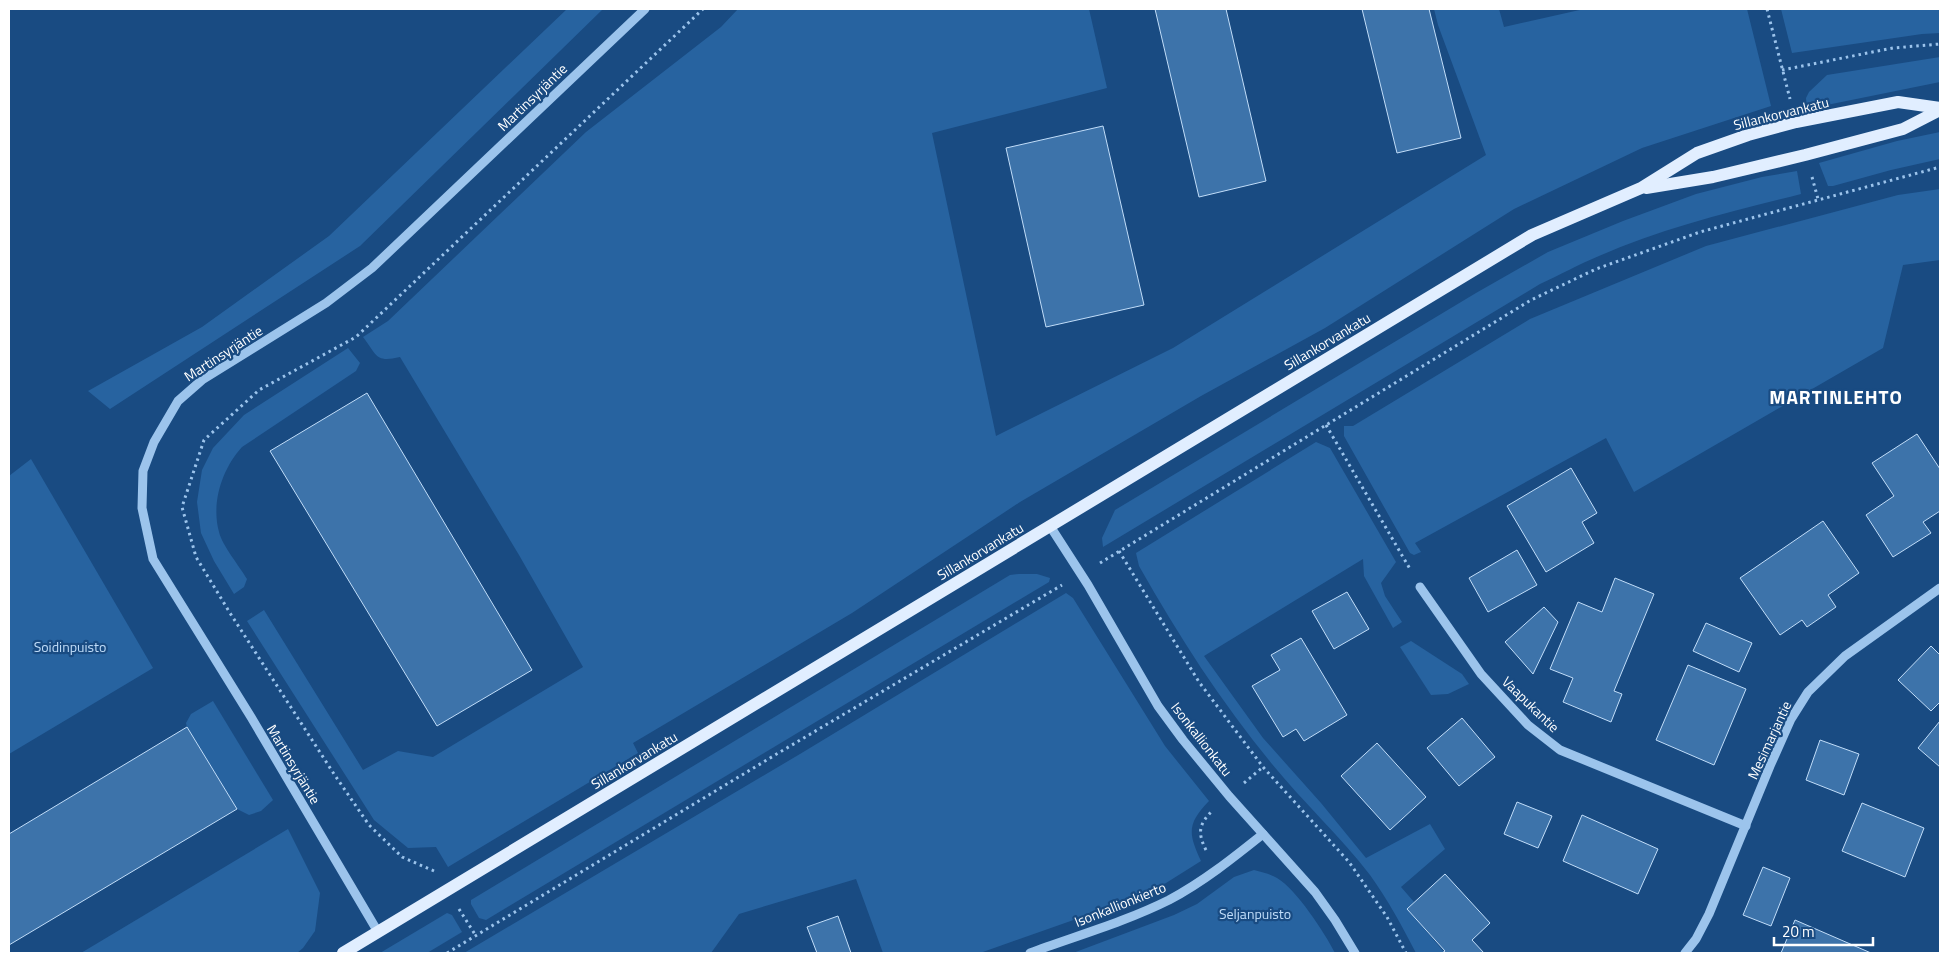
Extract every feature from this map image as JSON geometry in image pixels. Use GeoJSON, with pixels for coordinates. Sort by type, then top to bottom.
{"type":"FeatureCollection","features":[{"type":"Feature","properties":{"kind":"main road","name":"Sillankorvankatu"},"geometry":{"type":"LineString","coordinates":[[343,953],[1532,235],[1641,188],[1697,153],[1748,135],[1796,122],[1898,102],[1940,109]]}},
{"type":"Feature","properties":{"kind":"main road","name":"Sillankorvankatu"},"geometry":{"type":"LineString","coordinates":[[1641,188],[1713,177],[1805,155],[1902,129],[1940,109]]}},
{"type":"Feature","properties":{"kind":"street","name":"Martinsyrjäntie"},"geometry":{"type":"LineString","coordinates":[[378,932],[251,717],[153,559],[142,508],[143,471],[154,442],[178,400],[202,380],[326,303],[372,268],[645,9]]}},
{"type":"Feature","properties":{"kind":"street","name":"Isonkallionkatu"},"geometry":{"type":"LineString","coordinates":[[1050,526],[1082,574],[1158,706],[1183,740],[1315,892],[1355,953]]}},
{"type":"Feature","properties":{"kind":"street","name":"Vaapukantie"},"geometry":{"type":"LineString","coordinates":[[1420,587],[1481,674],[1528,724],[1560,750],[1746,826]]}},
{"type":"Feature","properties":{"kind":"street","name":"Mesimarjantie"},"geometry":{"type":"LineString","coordinates":[[1685,953],[1696,939],[1709,914],[1791,719],[1808,692],[1845,656],[1940,588]]}},
{"type":"Feature","properties":{"kind":"street","name":"Isonkallionkierto"},"geometry":{"type":"LineString","coordinates":[[1030,953],[1139,914],[1170,899],[1218,870],[1263,834]]}},
{"type":"Feature","properties":{"kind":"path"},"geometry":{"type":"LineString","coordinates":[[476,936],[437,872],[402,856],[369,825],[344,789],[196,557],[182,507],[204,440],[259,390],[356,337],[703,9]]}},
{"type":"Feature","properties":{"kind":"path"},"geometry":{"type":"LineString","coordinates":[[1782,70],[1893,48],[1940,44]]}},
{"type":"Feature","properties":{"kind":"path"},"geometry":{"type":"LineString","coordinates":[[447,953],[774,755],[1082,574],[1531,300],[1596,269],[1700,232],[1940,167]]}},
{"type":"Feature","properties":{"kind":"path"},"geometry":{"type":"LineString","coordinates":[[1326,425],[1420,587]]}},
{"type":"Feature","properties":{"kind":"path"},"geometry":{"type":"LineString","coordinates":[[1119,551],[1199,682],[1263,767],[1349,862],[1388,917],[1406,953]]}},
{"type":"Feature","properties":{"kind":"green space"},"geometry":{"type":"Polygon","coordinates":[[[567,9],[603,9],[360,246],[110,409],[88,391],[202,327],[329,236],[567,9]]]}},
{"type":"Feature","properties":{"kind":"green space"},"geometry":{"type":"Polygon","coordinates":[[[738,9],[1089,9],[1107,88],[932,133],[996,436],[1173,348],[1486,155],[1438,25],[1434,9],[1499,9],[1504,27],[1584,9],[1747,9],[1771,106],[1642,148],[1514,209],[1325,328],[1201,396],[1020,502],[852,613],[633,743],[638,753],[448,867],[436,847],[408,848],[374,820],[247,621],[264,610],[363,770],[398,751],[433,757],[583,667],[519,555],[400,357],[386,359],[377,356],[363,337],[388,321],[586,132],[721,27],[738,9]]]}},
{"type":"Feature","properties":{"kind":"green space"},"geometry":{"type":"Polygon","coordinates":[[[1781,9],[1940,9],[1940,33],[1792,53],[1781,9]]]}},
{"type":"Feature","properties":{"kind":"green space"},"geometry":{"type":"Polygon","coordinates":[[[1940,57],[1940,82],[1807,109],[1806,98],[1809,92],[1827,75],[1940,57]]]}},
{"type":"Feature","properties":{"kind":"green space"},"geometry":{"type":"Polygon","coordinates":[[[1940,132],[1940,159],[1833,186],[1828,186],[1819,163],[1897,141],[1940,132]]]}},
{"type":"Feature","properties":{"kind":"green space"},"geometry":{"type":"Polygon","coordinates":[[[1797,171],[1801,194],[1699,221],[1648,237],[1592,259],[1540,284],[1103,547],[1102,538],[1115,510],[1476,293],[1548,252],[1696,194],[1762,177],[1797,171]]]}},
{"type":"Feature","properties":{"kind":"green space"},"geometry":{"type":"Polygon","coordinates":[[[1940,189],[1940,260],[1903,265],[1883,348],[1634,492],[1606,438],[1415,543],[1421,552],[1414,555],[1410,553],[1344,436],[1344,426],[1353,426],[1530,319],[1706,246],[1898,195],[1940,189]]]}},
{"type":"Feature","properties":{"kind":"green space"},"geometry":{"type":"Polygon","coordinates":[[[348,348],[360,363],[356,371],[242,447],[229,465],[220,487],[216,510],[221,537],[247,579],[244,587],[234,594],[214,561],[201,533],[197,502],[202,470],[213,448],[244,415],[348,348]]]}},
{"type":"Feature","properties":{"kind":"green space"},"geometry":{"type":"Polygon","coordinates":[[[1316,442],[1330,448],[1396,562],[1381,583],[1385,596],[1402,622],[1393,628],[1364,576],[1363,559],[1204,656],[1263,738],[1321,803],[1366,858],[1430,824],[1445,849],[1401,887],[1414,902],[1407,909],[1445,953],[1416,953],[1383,894],[1370,875],[1284,778],[1235,717],[1185,643],[1139,566],[1136,553],[1316,442]]]}},
{"type":"Feature","properties":{"kind":"green space","name":"Soidinpuisto"},"geometry":{"type":"Polygon","coordinates":[[[31,459],[153,668],[9,754],[9,476],[31,459]]]}},
{"type":"Feature","properties":{"kind":"green space"},"geometry":{"type":"Polygon","coordinates":[[[1037,574],[1050,578],[1049,582],[486,920],[479,918],[471,904],[471,900],[1010,575],[1037,574]]]}},
{"type":"Feature","properties":{"kind":"green space"},"geometry":{"type":"Polygon","coordinates":[[[1066,593],[1073,598],[1165,746],[1209,801],[1197,816],[1192,829],[1192,836],[1201,861],[1166,883],[1136,898],[980,953],[883,953],[856,879],[739,914],[711,953],[464,953],[800,754],[1066,593]]]}},
{"type":"Feature","properties":{"kind":"green space"},"geometry":{"type":"Polygon","coordinates":[[[1411,641],[1462,674],[1469,684],[1448,694],[1431,695],[1400,647],[1411,641]]]}},
{"type":"Feature","properties":{"kind":"green space"},"geometry":{"type":"Polygon","coordinates":[[[213,701],[273,800],[261,811],[249,815],[237,809],[187,727],[186,723],[191,714],[213,701]]]}},
{"type":"Feature","properties":{"kind":"green space"},"geometry":{"type":"Polygon","coordinates":[[[288,829],[320,893],[315,931],[297,953],[81,953],[288,829]]]}},
{"type":"Feature","properties":{"kind":"green space","name":"Seljanpuisto"},"geometry":{"type":"Polygon","coordinates":[[[1254,870],[1277,878],[1293,892],[1317,923],[1335,953],[1073,953],[1174,915],[1197,904],[1234,877],[1254,870]]]}},
{"type":"Feature","properties":{"kind":"green space"},"geometry":{"type":"Polygon","coordinates":[[[447,913],[452,915],[462,932],[427,953],[380,953],[447,913]]]}},
{"type":"Feature","properties":{"kind":"building"},"geometry":{"type":"Polygon","coordinates":[[[1155,9],[1226,9],[1266,181],[1199,197],[1155,9]]]}},
{"type":"Feature","properties":{"kind":"building"},"geometry":{"type":"Polygon","coordinates":[[[1362,9],[1429,9],[1461,138],[1397,153],[1362,9]]]}},
{"type":"Feature","properties":{"kind":"building"},"geometry":{"type":"Polygon","coordinates":[[[1103,126],[1144,305],[1046,327],[1006,148],[1103,126]]]}},
{"type":"Feature","properties":{"kind":"building"},"geometry":{"type":"Polygon","coordinates":[[[367,393],[532,670],[437,726],[270,451],[367,393]]]}},
{"type":"Feature","properties":{"kind":"building"},"geometry":{"type":"Polygon","coordinates":[[[1917,434],[1940,469],[1940,511],[1923,522],[1931,533],[1893,557],[1866,515],[1894,496],[1872,463],[1917,434]]]}},
{"type":"Feature","properties":{"kind":"building"},"geometry":{"type":"Polygon","coordinates":[[[1571,468],[1597,513],[1582,522],[1594,543],[1546,572],[1507,506],[1571,468]]]}},
{"type":"Feature","properties":{"kind":"building"},"geometry":{"type":"Polygon","coordinates":[[[1823,521],[1859,573],[1828,595],[1836,607],[1807,627],[1802,620],[1780,635],[1740,578],[1823,521]]]}},
{"type":"Feature","properties":{"kind":"building"},"geometry":{"type":"Polygon","coordinates":[[[1517,550],[1537,585],[1488,612],[1469,578],[1517,550]]]}},
{"type":"Feature","properties":{"kind":"building"},"geometry":{"type":"Polygon","coordinates":[[[1615,578],[1654,594],[1614,691],[1622,694],[1611,722],[1563,702],[1573,678],[1550,669],[1578,602],[1602,612],[1615,578]]]}},
{"type":"Feature","properties":{"kind":"building"},"geometry":{"type":"Polygon","coordinates":[[[1347,592],[1369,629],[1334,649],[1312,611],[1347,592]]]}},
{"type":"Feature","properties":{"kind":"building"},"geometry":{"type":"Polygon","coordinates":[[[1544,607],[1558,622],[1533,674],[1505,642],[1544,607]]]}},
{"type":"Feature","properties":{"kind":"building"},"geometry":{"type":"Polygon","coordinates":[[[1706,623],[1752,643],[1739,672],[1693,651],[1706,623]]]}},
{"type":"Feature","properties":{"kind":"building"},"geometry":{"type":"Polygon","coordinates":[[[1301,638],[1347,715],[1304,741],[1296,729],[1283,737],[1252,686],[1280,670],[1271,655],[1301,638]]]}},
{"type":"Feature","properties":{"kind":"building"},"geometry":{"type":"Polygon","coordinates":[[[1931,646],[1940,655],[1940,702],[1931,711],[1898,680],[1931,646]]]}},
{"type":"Feature","properties":{"kind":"building"},"geometry":{"type":"Polygon","coordinates":[[[1688,665],[1746,689],[1714,765],[1656,740],[1688,665]]]}},
{"type":"Feature","properties":{"kind":"building"},"geometry":{"type":"Polygon","coordinates":[[[1462,718],[1495,757],[1459,786],[1427,748],[1462,718]]]}},
{"type":"Feature","properties":{"kind":"building"},"geometry":{"type":"Polygon","coordinates":[[[1940,721],[1940,767],[1918,748],[1940,721]]]}},
{"type":"Feature","properties":{"kind":"building"},"geometry":{"type":"Polygon","coordinates":[[[187,727],[237,809],[9,945],[9,834],[187,727]]]}},
{"type":"Feature","properties":{"kind":"building"},"geometry":{"type":"Polygon","coordinates":[[[1820,740],[1859,754],[1844,795],[1806,780],[1820,740]]]}},
{"type":"Feature","properties":{"kind":"building"},"geometry":{"type":"Polygon","coordinates":[[[1377,743],[1426,797],[1390,830],[1341,776],[1377,743]]]}},
{"type":"Feature","properties":{"kind":"building"},"geometry":{"type":"Polygon","coordinates":[[[1517,802],[1552,816],[1538,848],[1504,834],[1517,802]]]}},
{"type":"Feature","properties":{"kind":"building"},"geometry":{"type":"Polygon","coordinates":[[[1862,803],[1924,828],[1905,877],[1842,851],[1862,803]]]}},
{"type":"Feature","properties":{"kind":"building"},"geometry":{"type":"Polygon","coordinates":[[[1582,815],[1658,849],[1638,894],[1563,861],[1582,815]]]}},
{"type":"Feature","properties":{"kind":"building"},"geometry":{"type":"Polygon","coordinates":[[[1763,867],[1790,878],[1771,926],[1743,915],[1763,867]]]}},
{"type":"Feature","properties":{"kind":"building"},"geometry":{"type":"Polygon","coordinates":[[[1445,874],[1490,923],[1472,940],[1484,953],[1442,953],[1445,951],[1407,909],[1445,874]]]}},
{"type":"Feature","properties":{"kind":"building"},"geometry":{"type":"Polygon","coordinates":[[[838,916],[851,953],[817,953],[807,927],[838,916]]]}},
{"type":"Feature","properties":{"kind":"building"},"geometry":{"type":"Polygon","coordinates":[[[1795,920],[1871,953],[1781,953],[1795,920]]]}},
{"type":"Feature","properties":{"kind":"district","name":"MARTINLEHTO"},"geometry":{"type":"Point","coordinates":[1836,396]}}]}
